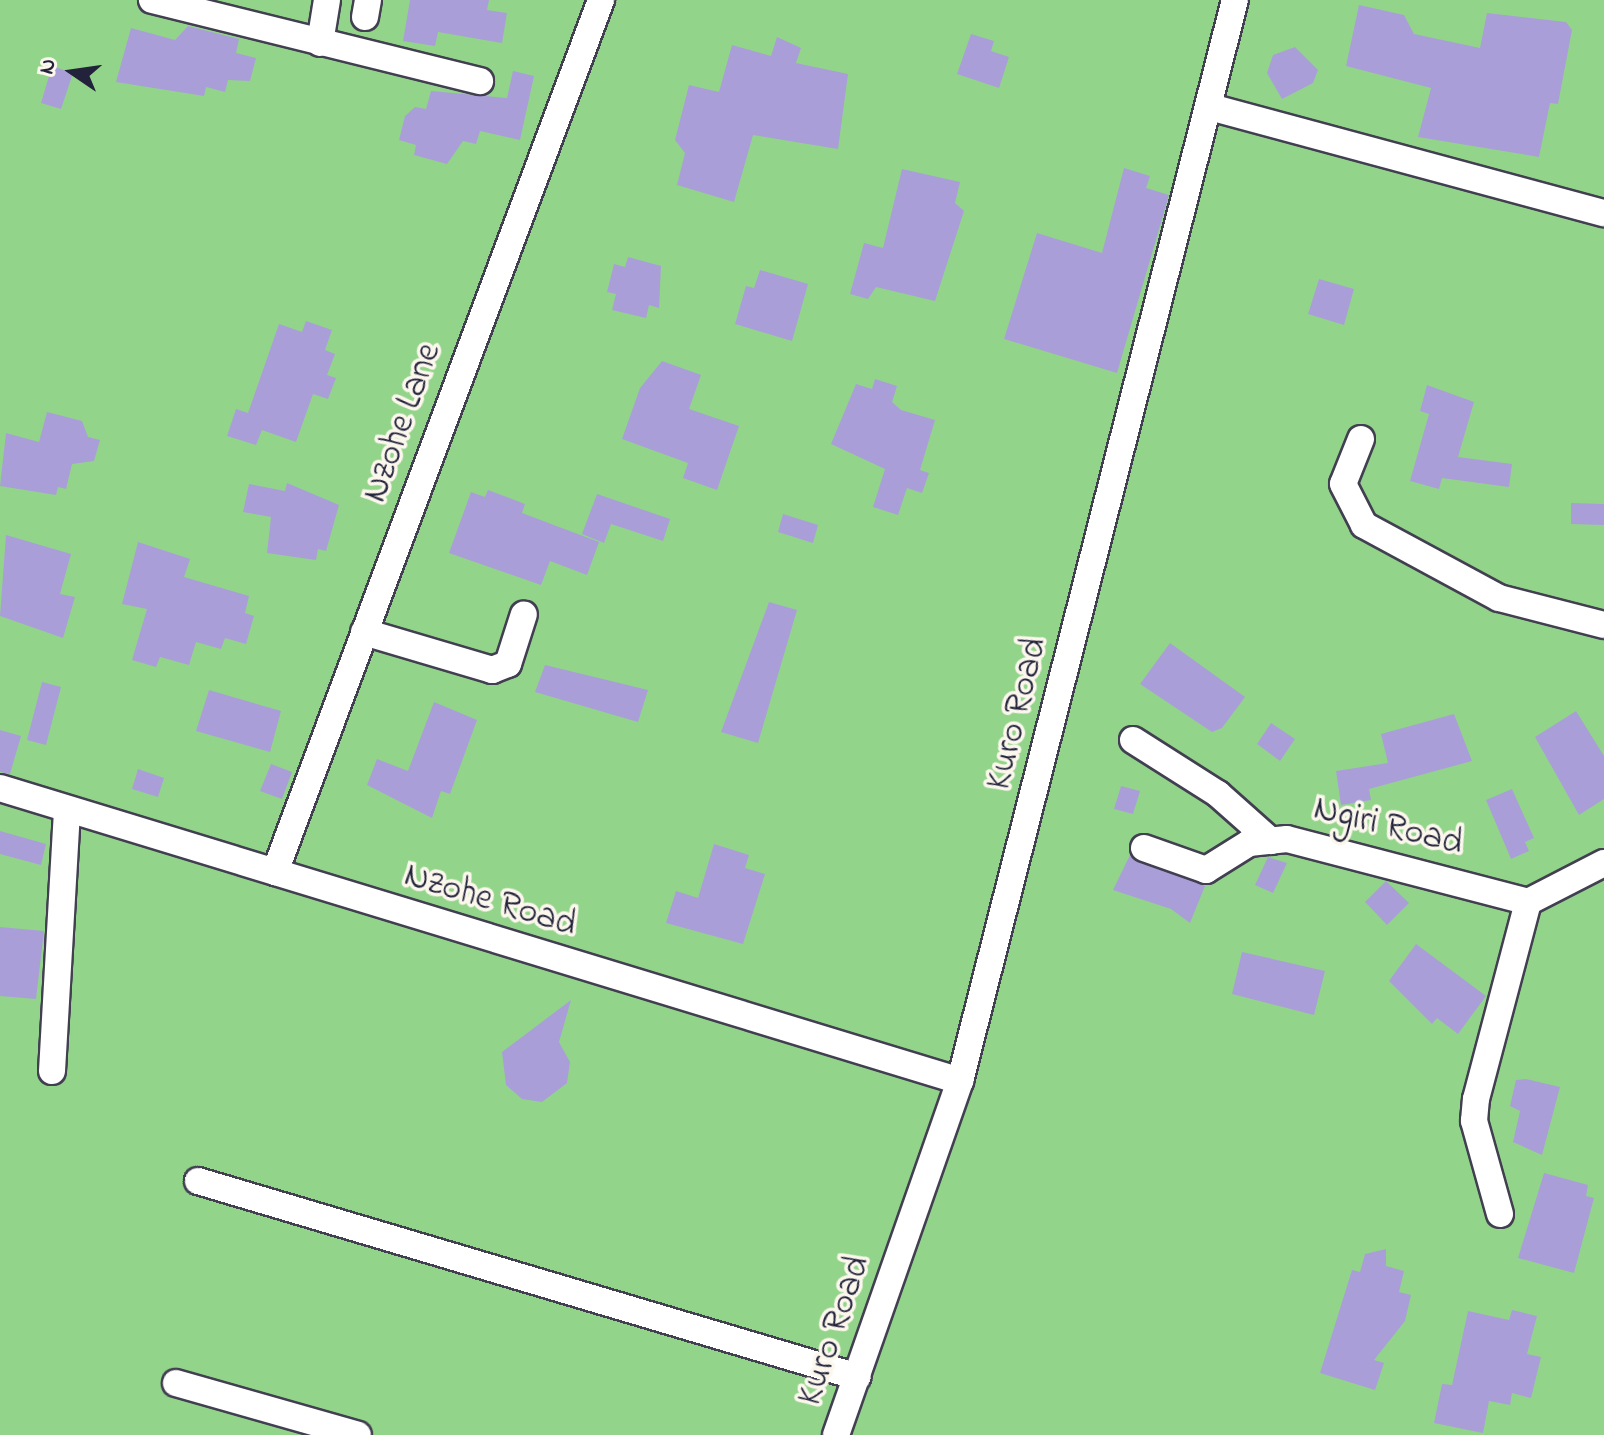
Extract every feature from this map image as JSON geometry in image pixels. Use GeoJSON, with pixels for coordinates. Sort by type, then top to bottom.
{"type":"FeatureCollection","features":[{"type":"Feature","properties":{"kind":"street"},"geometry":{"type":"LineString","coordinates":[[152,0],[480,81]]}},
{"type":"Feature","properties":{"kind":"street"},"geometry":{"type":"LineString","coordinates":[[320,43],[327,0]]}},
{"type":"Feature","properties":{"kind":"street","name":"Nzohe Lane"},"geometry":{"type":"LineString","coordinates":[[275,872],[601,0]]}},
{"type":"Feature","properties":{"kind":"street","name":"Kuro Road"},"geometry":{"type":"LineString","coordinates":[[836,1435],[960,1081],[1235,0]]}},
{"type":"Feature","properties":{"kind":"street"},"geometry":{"type":"LineString","coordinates":[[1210,107],[1604,213]]}},
{"type":"Feature","properties":{"kind":"street"},"geometry":{"type":"LineString","coordinates":[[1361,439],[1343,484],[1364,525],[1499,598],[1604,625]]}},
{"type":"Feature","properties":{"kind":"street"},"geometry":{"type":"LineString","coordinates":[[364,632],[492,670],[508,664],[524,614]]}},
{"type":"Feature","properties":{"kind":"street"},"geometry":{"type":"LineString","coordinates":[[1133,740],[1183,769],[1271,841]]}},
{"type":"Feature","properties":{"kind":"street","name":"Nzohe Road"},"geometry":{"type":"LineString","coordinates":[[0,788],[960,1081]]}},
{"type":"Feature","properties":{"kind":"street"},"geometry":{"type":"LineString","coordinates":[[52,1071],[67,809]]}},
{"type":"Feature","properties":{"kind":"street","name":"Ngiri Road"},"geometry":{"type":"LineString","coordinates":[[1144,848],[1206,870],[1249,843],[1271,841],[1345,850],[1528,902]]}},
{"type":"Feature","properties":{"kind":"street"},"geometry":{"type":"LineString","coordinates":[[1500,1214],[1475,1110],[1528,902],[1604,863]]}},
{"type":"Feature","properties":{"kind":"street"},"geometry":{"type":"LineString","coordinates":[[198,1181],[858,1377]]}},
{"type":"Feature","properties":{"kind":"street"},"geometry":{"type":"LineString","coordinates":[[176,1383],[358,1435]]}},
{"type":"Feature","properties":{"kind":"green space"},"geometry":{"type":"Polygon","coordinates":[[[0,0],[1604,0],[1604,1435],[0,1435],[0,0]]]}},
{"type":"Feature","properties":{"kind":"building"},"geometry":{"type":"Polygon","coordinates":[[[410,0],[489,0],[487,10],[507,13],[502,43],[438,32],[435,46],[403,41],[410,0]]]}},
{"type":"Feature","properties":{"kind":"building"},"geometry":{"type":"Polygon","coordinates":[[[1359,5],[1404,15],[1414,34],[1480,48],[1487,13],[1566,22],[1572,30],[1558,104],[1550,103],[1539,157],[1418,137],[1431,88],[1346,66],[1359,5]]]}},
{"type":"Feature","properties":{"kind":"building"},"geometry":{"type":"Polygon","coordinates":[[[188,26],[239,39],[236,53],[256,58],[250,81],[228,80],[225,92],[206,87],[204,96],[116,82],[131,28],[175,40],[188,26]]]}},
{"type":"Feature","properties":{"kind":"building"},"geometry":{"type":"Polygon","coordinates":[[[971,34],[994,41],[991,51],[1009,57],[999,88],[957,74],[971,34]]]}},
{"type":"Feature","properties":{"kind":"building"},"geometry":{"type":"Polygon","coordinates":[[[777,37],[801,48],[796,63],[848,74],[838,149],[753,135],[734,202],[677,185],[685,153],[675,140],[689,85],[719,92],[732,45],[771,56],[777,37]]]}},
{"type":"Feature","properties":{"kind":"building"},"geometry":{"type":"Polygon","coordinates":[[[1295,47],[1318,70],[1313,83],[1282,99],[1267,73],[1273,55],[1295,47]]]}},
{"type":"Feature","properties":{"kind":"building"},"geometry":{"type":"Polygon","coordinates":[[[52,66],[73,73],[61,109],[41,103],[52,66]]]}},
{"type":"Feature","properties":{"kind":"building"},"geometry":{"type":"Polygon","coordinates":[[[513,71],[534,76],[520,140],[480,131],[476,144],[463,141],[447,164],[414,155],[416,145],[399,140],[405,116],[415,107],[426,109],[431,91],[507,98],[513,71]]]}},
{"type":"Feature","properties":{"kind":"building"},"geometry":{"type":"Polygon","coordinates":[[[1124,168],[1150,176],[1146,188],[1169,195],[1117,373],[1004,339],[1037,233],[1102,253],[1124,168]]]}},
{"type":"Feature","properties":{"kind":"building"},"geometry":{"type":"Polygon","coordinates":[[[902,169],[960,182],[955,203],[964,211],[935,301],[876,287],[868,299],[850,294],[864,243],[883,248],[902,169]]]}},
{"type":"Feature","properties":{"kind":"building"},"geometry":{"type":"Polygon","coordinates":[[[628,257],[661,266],[659,308],[649,305],[646,318],[612,310],[616,294],[607,292],[614,264],[625,267],[628,257]]]}},
{"type":"Feature","properties":{"kind":"building"},"geometry":{"type":"Polygon","coordinates":[[[760,270],[808,284],[792,341],[735,324],[746,286],[754,288],[760,270]]]}},
{"type":"Feature","properties":{"kind":"building"},"geometry":{"type":"Polygon","coordinates":[[[1319,279],[1354,289],[1344,325],[1308,314],[1319,279]]]}},
{"type":"Feature","properties":{"kind":"building"},"geometry":{"type":"Polygon","coordinates":[[[306,321],[332,330],[325,350],[335,354],[327,375],[336,378],[328,399],[313,394],[296,442],[262,430],[256,445],[227,436],[236,409],[248,413],[279,324],[302,332],[306,321]]]}},
{"type":"Feature","properties":{"kind":"building"},"geometry":{"type":"Polygon","coordinates":[[[662,361],[701,375],[689,409],[739,426],[717,490],[683,478],[688,463],[622,439],[640,388],[662,361]]]}},
{"type":"Feature","properties":{"kind":"building"},"geometry":{"type":"Polygon","coordinates":[[[875,379],[897,386],[892,402],[901,410],[935,420],[920,470],[929,473],[922,493],[907,488],[898,515],[873,507],[885,469],[831,444],[856,384],[872,389],[875,379]]]}},
{"type":"Feature","properties":{"kind":"building"},"geometry":{"type":"Polygon","coordinates":[[[1427,385],[1474,402],[1458,457],[1512,464],[1509,487],[1442,478],[1439,489],[1410,481],[1429,414],[1420,411],[1427,385]]]}},
{"type":"Feature","properties":{"kind":"building"},"geometry":{"type":"Polygon","coordinates":[[[47,412],[82,421],[88,437],[100,440],[94,461],[72,464],[66,489],[58,487],[56,495],[0,486],[6,433],[39,442],[47,412]]]}},
{"type":"Feature","properties":{"kind":"building"},"geometry":{"type":"Polygon","coordinates":[[[287,483],[339,505],[326,551],[318,549],[316,560],[267,553],[271,517],[243,512],[249,484],[285,491],[287,483]]]}},
{"type":"Feature","properties":{"kind":"building"},"geometry":{"type":"Polygon","coordinates":[[[488,490],[525,504],[522,513],[599,542],[587,575],[550,561],[541,585],[449,553],[471,492],[485,497],[488,490]]]}},
{"type":"Feature","properties":{"kind":"building"},"geometry":{"type":"Polygon","coordinates":[[[597,494],[670,519],[663,541],[611,524],[604,543],[582,534],[597,494]]]}},
{"type":"Feature","properties":{"kind":"building"},"geometry":{"type":"Polygon","coordinates":[[[1571,503],[1604,504],[1604,525],[1571,524],[1571,503]]]}},
{"type":"Feature","properties":{"kind":"building"},"geometry":{"type":"Polygon","coordinates":[[[783,514],[818,525],[813,543],[778,532],[783,514]]]}},
{"type":"Feature","properties":{"kind":"building"},"geometry":{"type":"Polygon","coordinates":[[[6,535],[71,554],[60,594],[75,597],[63,638],[0,616],[6,535]]]}},
{"type":"Feature","properties":{"kind":"building"},"geometry":{"type":"Polygon","coordinates":[[[138,542],[190,559],[184,577],[249,596],[245,613],[254,616],[246,644],[225,638],[221,649],[196,642],[189,665],[160,657],[156,667],[132,660],[147,609],[122,604],[138,542]]]}},
{"type":"Feature","properties":{"kind":"building"},"geometry":{"type":"Polygon","coordinates":[[[769,602],[797,610],[758,743],[721,732],[769,602]]]}},
{"type":"Feature","properties":{"kind":"building"},"geometry":{"type":"Polygon","coordinates":[[[1170,643],[1245,697],[1222,728],[1212,732],[1140,684],[1170,643]]]}},
{"type":"Feature","properties":{"kind":"building"},"geometry":{"type":"Polygon","coordinates":[[[545,665],[648,690],[638,722],[535,692],[545,665]]]}},
{"type":"Feature","properties":{"kind":"building"},"geometry":{"type":"Polygon","coordinates":[[[42,682],[61,687],[46,745],[27,740],[42,682]]]}},
{"type":"Feature","properties":{"kind":"building"},"geometry":{"type":"Polygon","coordinates":[[[209,690],[281,711],[270,752],[196,731],[209,690]]]}},
{"type":"Feature","properties":{"kind":"building"},"geometry":{"type":"Polygon","coordinates":[[[434,702],[477,720],[450,794],[441,791],[432,818],[367,785],[377,759],[408,771],[434,702]]]}},
{"type":"Feature","properties":{"kind":"building"},"geometry":{"type":"Polygon","coordinates":[[[1576,711],[1604,756],[1604,799],[1579,815],[1535,737],[1576,711]]]}},
{"type":"Feature","properties":{"kind":"building"},"geometry":{"type":"Polygon","coordinates":[[[1454,714],[1472,761],[1369,789],[1371,800],[1341,805],[1336,771],[1388,763],[1381,734],[1454,714]]]}},
{"type":"Feature","properties":{"kind":"building"},"geometry":{"type":"Polygon","coordinates":[[[1271,723],[1295,739],[1280,761],[1257,744],[1271,723]]]}},
{"type":"Feature","properties":{"kind":"building"},"geometry":{"type":"Polygon","coordinates":[[[0,730],[21,736],[10,774],[0,772],[0,730]]]}},
{"type":"Feature","properties":{"kind":"building"},"geometry":{"type":"Polygon","coordinates":[[[271,764],[292,772],[282,799],[260,791],[271,764]]]}},
{"type":"Feature","properties":{"kind":"building"},"geometry":{"type":"Polygon","coordinates":[[[138,769],[164,778],[158,797],[132,789],[138,769]]]}},
{"type":"Feature","properties":{"kind":"building"},"geometry":{"type":"Polygon","coordinates":[[[1121,786],[1140,791],[1133,814],[1114,809],[1121,786]]]}},
{"type":"Feature","properties":{"kind":"building"},"geometry":{"type":"Polygon","coordinates":[[[1512,789],[1534,838],[1525,842],[1529,851],[1511,859],[1486,800],[1512,789]]]}},
{"type":"Feature","properties":{"kind":"building"},"geometry":{"type":"Polygon","coordinates":[[[0,831],[46,844],[41,865],[0,854],[0,831]]]}},
{"type":"Feature","properties":{"kind":"building"},"geometry":{"type":"Polygon","coordinates":[[[714,844],[749,855],[745,868],[765,874],[743,944],[666,923],[676,891],[698,898],[714,844]]]}},
{"type":"Feature","properties":{"kind":"building"},"geometry":{"type":"Polygon","coordinates":[[[1130,855],[1205,886],[1190,923],[1171,909],[1113,890],[1130,855]]]}},
{"type":"Feature","properties":{"kind":"building"},"geometry":{"type":"Polygon","coordinates":[[[1268,857],[1287,863],[1273,893],[1255,885],[1268,857]]]}},
{"type":"Feature","properties":{"kind":"building"},"geometry":{"type":"Polygon","coordinates":[[[1386,881],[1409,903],[1387,925],[1365,902],[1386,881]]]}},
{"type":"Feature","properties":{"kind":"building"},"geometry":{"type":"Polygon","coordinates":[[[0,927],[44,931],[36,999],[0,996],[0,927]]]}},
{"type":"Feature","properties":{"kind":"building"},"geometry":{"type":"Polygon","coordinates":[[[1416,944],[1486,996],[1458,1034],[1437,1018],[1432,1024],[1389,981],[1416,944]]]}},
{"type":"Feature","properties":{"kind":"building"},"geometry":{"type":"Polygon","coordinates":[[[1242,952],[1325,971],[1314,1015],[1232,994],[1242,952]]]}},
{"type":"Feature","properties":{"kind":"building"},"geometry":{"type":"Polygon","coordinates":[[[571,1000],[559,1042],[570,1062],[567,1083],[542,1102],[522,1099],[506,1085],[502,1052],[571,1000]]]}},
{"type":"Feature","properties":{"kind":"building"},"geometry":{"type":"Polygon","coordinates":[[[1526,1079],[1560,1087],[1542,1155],[1513,1142],[1520,1111],[1510,1106],[1516,1080],[1526,1079]]]}},
{"type":"Feature","properties":{"kind":"building"},"geometry":{"type":"Polygon","coordinates":[[[1544,1173],[1588,1185],[1586,1196],[1594,1198],[1574,1273],[1518,1258],[1544,1173]]]}},
{"type":"Feature","properties":{"kind":"building"},"geometry":{"type":"Polygon","coordinates":[[[1386,1249],[1386,1266],[1404,1271],[1399,1292],[1411,1295],[1405,1321],[1374,1360],[1384,1363],[1375,1390],[1320,1373],[1352,1270],[1360,1272],[1365,1254],[1386,1249]]]}},
{"type":"Feature","properties":{"kind":"building"},"geometry":{"type":"Polygon","coordinates":[[[1512,1310],[1537,1316],[1527,1354],[1541,1357],[1531,1398],[1512,1393],[1510,1405],[1489,1401],[1483,1433],[1434,1423],[1442,1384],[1452,1385],[1468,1311],[1509,1320],[1512,1310]]]}}]}
